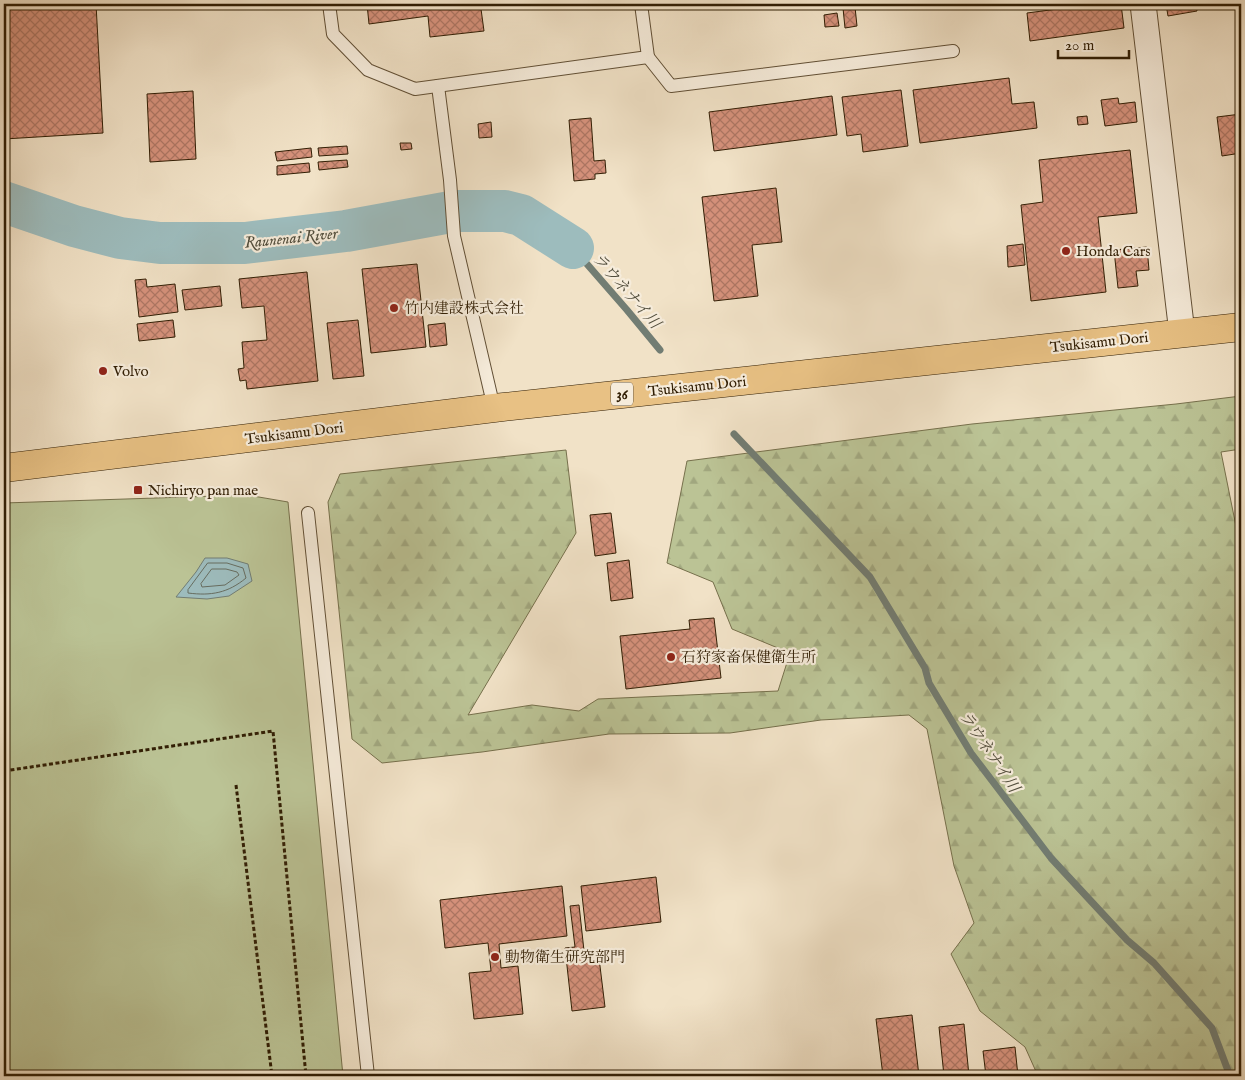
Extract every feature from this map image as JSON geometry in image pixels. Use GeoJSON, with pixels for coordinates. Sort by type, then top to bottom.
{"type":"FeatureCollection","features":[{"type":"Feature","properties":{"kind":"highway","name":"Tsukisamu Dori"},"geometry":{"type":"LineString","coordinates":[[4,468],[494,408],[1241,327]]}},
{"type":"Feature","properties":{"kind":"street"},"geometry":{"type":"LineString","coordinates":[[1143,4],[1182,333]]}},
{"type":"Feature","properties":{"kind":"lane"},"geometry":{"type":"LineString","coordinates":[[330,4],[333,34],[368,70],[415,89],[648,57]]}},
{"type":"Feature","properties":{"kind":"lane"},"geometry":{"type":"LineString","coordinates":[[641,4],[648,57],[671,86],[953,51]]}},
{"type":"Feature","properties":{"kind":"lane"},"geometry":{"type":"LineString","coordinates":[[438,86],[450,180],[454,236],[494,408]]}},
{"type":"Feature","properties":{"kind":"lane"},"geometry":{"type":"LineString","coordinates":[[308,513],[368,1076]]}},
{"type":"Feature","properties":{"kind":"path"},"geometry":{"type":"LineString","coordinates":[[4,771],[273,731],[306,1076]]}},
{"type":"Feature","properties":{"kind":"path"},"geometry":{"type":"LineString","coordinates":[[236,785],[272,1076]]}},
{"type":"Feature","properties":{"kind":"green space"},"geometry":{"type":"Polygon","coordinates":[[[1241,396],[1241,449],[1221,452],[1241,551],[1241,1076],[1038,1076],[1025,1047],[980,1011],[951,954],[974,923],[954,866],[927,729],[909,715],[821,720],[730,733],[609,734],[482,752],[382,763],[352,739],[328,502],[340,474],[566,450],[576,533],[468,715],[532,705],[579,711],[598,699],[778,691],[790,653],[732,629],[713,582],[667,563],[687,461],[972,424],[1241,396]]]}},
{"type":"Feature","properties":{"kind":"green space"},"geometry":{"type":"Polygon","coordinates":[[[247,495],[288,502],[343,1076],[4,1076],[4,503],[247,495]]]}},
{"type":"Feature","properties":{"kind":"water"},"geometry":{"type":"Polygon","coordinates":[[[205,558],[227,558],[248,564],[252,581],[229,596],[207,599],[176,597],[205,558]]]}},
{"type":"Feature","properties":{"kind":"building"},"geometry":{"type":"Polygon","coordinates":[[[4,4],[96,4],[103,133],[4,139],[4,4]]]}},
{"type":"Feature","properties":{"kind":"building"},"geometry":{"type":"Polygon","coordinates":[[[367,4],[520,4],[481,9],[484,31],[430,37],[428,16],[369,24],[367,4]]]}},
{"type":"Feature","properties":{"kind":"building"},"geometry":{"type":"Polygon","coordinates":[[[1096,4],[1121,4],[1124,28],[1030,41],[1027,13],[1096,4]]]}},
{"type":"Feature","properties":{"kind":"building"},"geometry":{"type":"Polygon","coordinates":[[[1166,4],[1196,4],[1197,11],[1168,16],[1166,4]]]}},
{"type":"Feature","properties":{"kind":"building"},"geometry":{"type":"Polygon","coordinates":[[[855,7],[857,26],[845,28],[843,8],[855,7]]]}},
{"type":"Feature","properties":{"kind":"building"},"geometry":{"type":"Polygon","coordinates":[[[837,13],[839,26],[825,27],[824,15],[837,13]]]}},
{"type":"Feature","properties":{"kind":"building"},"geometry":{"type":"Polygon","coordinates":[[[1009,78],[1012,104],[1034,102],[1037,128],[920,143],[913,90],[1009,78]]]}},
{"type":"Feature","properties":{"kind":"building"},"geometry":{"type":"Polygon","coordinates":[[[901,90],[908,146],[863,152],[861,134],[847,136],[842,97],[901,90]]]}},
{"type":"Feature","properties":{"kind":"building"},"geometry":{"type":"Polygon","coordinates":[[[193,91],[196,159],[150,162],[147,94],[193,91]]]}},
{"type":"Feature","properties":{"kind":"building"},"geometry":{"type":"Polygon","coordinates":[[[832,96],[837,135],[714,151],[709,112],[832,96]]]}},
{"type":"Feature","properties":{"kind":"building"},"geometry":{"type":"Polygon","coordinates":[[[1118,98],[1119,104],[1135,102],[1137,122],[1105,126],[1101,100],[1118,98]]]}},
{"type":"Feature","properties":{"kind":"building"},"geometry":{"type":"Polygon","coordinates":[[[1241,114],[1241,153],[1222,156],[1217,117],[1241,114]]]}},
{"type":"Feature","properties":{"kind":"building"},"geometry":{"type":"Polygon","coordinates":[[[1087,116],[1088,124],[1078,125],[1077,117],[1087,116]]]}},
{"type":"Feature","properties":{"kind":"building"},"geometry":{"type":"Polygon","coordinates":[[[591,118],[594,161],[605,160],[606,173],[595,174],[595,179],[574,181],[569,120],[591,118]]]}},
{"type":"Feature","properties":{"kind":"building"},"geometry":{"type":"Polygon","coordinates":[[[491,122],[492,137],[479,138],[478,124],[491,122]]]}},
{"type":"Feature","properties":{"kind":"building"},"geometry":{"type":"Polygon","coordinates":[[[400,143],[411,143],[412,149],[401,150],[400,143]]]}},
{"type":"Feature","properties":{"kind":"building"},"geometry":{"type":"Polygon","coordinates":[[[347,146],[348,154],[319,156],[318,148],[347,146]]]}},
{"type":"Feature","properties":{"kind":"building"},"geometry":{"type":"Polygon","coordinates":[[[311,148],[312,157],[277,161],[275,152],[311,148]]]}},
{"type":"Feature","properties":{"kind":"building"},"geometry":{"type":"Polygon","coordinates":[[[1130,150],[1137,213],[1098,217],[1106,292],[1031,301],[1021,205],[1043,202],[1039,160],[1130,150]]]}},
{"type":"Feature","properties":{"kind":"building"},"geometry":{"type":"Polygon","coordinates":[[[347,160],[348,167],[319,170],[318,162],[347,160]]]}},
{"type":"Feature","properties":{"kind":"building"},"geometry":{"type":"Polygon","coordinates":[[[309,163],[310,172],[277,175],[277,166],[309,163]]]}},
{"type":"Feature","properties":{"kind":"building"},"geometry":{"type":"Polygon","coordinates":[[[776,188],[782,242],[752,245],[758,296],[714,301],[702,197],[776,188]]]}},
{"type":"Feature","properties":{"kind":"building"},"geometry":{"type":"Polygon","coordinates":[[[1023,244],[1025,265],[1008,267],[1007,246],[1023,244]]]}},
{"type":"Feature","properties":{"kind":"building"},"geometry":{"type":"Polygon","coordinates":[[[1147,247],[1149,270],[1136,271],[1138,286],[1118,288],[1114,250],[1147,247]]]}},
{"type":"Feature","properties":{"kind":"building","name":"竹内建設株式会社"},"geometry":{"type":"Polygon","coordinates":[[[417,264],[426,347],[371,353],[362,269],[417,264]]]}},
{"type":"Feature","properties":{"kind":"building"},"geometry":{"type":"Polygon","coordinates":[[[307,272],[318,381],[247,389],[246,380],[240,381],[238,369],[244,368],[242,342],[267,340],[264,306],[242,308],[239,279],[307,272]]]}},
{"type":"Feature","properties":{"kind":"building"},"geometry":{"type":"Polygon","coordinates":[[[146,279],[147,287],[175,284],[178,312],[139,317],[135,280],[146,279]]]}},
{"type":"Feature","properties":{"kind":"building"},"geometry":{"type":"Polygon","coordinates":[[[220,286],[222,306],[185,310],[182,290],[220,286]]]}},
{"type":"Feature","properties":{"kind":"building"},"geometry":{"type":"Polygon","coordinates":[[[173,320],[175,337],[139,341],[137,324],[173,320]]]}},
{"type":"Feature","properties":{"kind":"building"},"geometry":{"type":"Polygon","coordinates":[[[358,320],[364,376],[333,379],[327,323],[358,320]]]}},
{"type":"Feature","properties":{"kind":"building"},"geometry":{"type":"Polygon","coordinates":[[[445,323],[447,345],[430,347],[428,325],[445,323]]]}},
{"type":"Feature","properties":{"kind":"building"},"geometry":{"type":"Polygon","coordinates":[[[611,513],[616,553],[595,556],[590,515],[611,513]]]}},
{"type":"Feature","properties":{"kind":"building"},"geometry":{"type":"Polygon","coordinates":[[[629,560],[633,598],[611,601],[607,563],[629,560]]]}},
{"type":"Feature","properties":{"kind":"building","name":"石狩家畜保健衛生所"},"geometry":{"type":"Polygon","coordinates":[[[714,618],[721,678],[626,689],[620,636],[690,629],[689,620],[714,618]]]}},
{"type":"Feature","properties":{"kind":"building"},"geometry":{"type":"Polygon","coordinates":[[[656,877],[661,922],[586,931],[581,886],[656,877]]]}},
{"type":"Feature","properties":{"kind":"building","name":"動物衛生研究部門"},"geometry":{"type":"Polygon","coordinates":[[[562,886],[567,936],[499,944],[501,968],[518,966],[523,1014],[474,1019],[469,973],[491,971],[488,943],[445,948],[440,900],[562,886]]]}},
{"type":"Feature","properties":{"kind":"building"},"geometry":{"type":"Polygon","coordinates":[[[579,905],[585,960],[599,958],[605,1007],[572,1011],[565,948],[575,947],[570,906],[579,905]]]}},
{"type":"Feature","properties":{"kind":"building"},"geometry":{"type":"Polygon","coordinates":[[[912,1015],[919,1076],[883,1076],[876,1019],[912,1015]]]}},
{"type":"Feature","properties":{"kind":"building"},"geometry":{"type":"Polygon","coordinates":[[[964,1024],[969,1076],[944,1076],[939,1027],[964,1024]]]}},
{"type":"Feature","properties":{"kind":"building"},"geometry":{"type":"Polygon","coordinates":[[[1015,1047],[1018,1076],[986,1076],[983,1051],[1015,1047]]]}},
{"type":"Feature","properties":{"kind":"waterway","name":"Raunenai River"},"geometry":{"type":"LineString","coordinates":[[4,202],[74,226],[120,238],[160,243],[245,243],[346,231],[456,211],[505,211],[521,215],[573,248]]}},
{"type":"Feature","properties":{"kind":"waterway","name":"ラウネナイ川"},"geometry":{"type":"LineString","coordinates":[[573,248],[660,350]]}},
{"type":"Feature","properties":{"kind":"waterway","name":"ラウネナイ川"},"geometry":{"type":"LineString","coordinates":[[734,434],[870,577],[925,668],[929,683],[971,753],[1051,858],[1127,940],[1154,963],[1212,1028],[1230,1076]]}},
{"type":"Feature","properties":{"kind":"place","name":"Honda Cars"},"geometry":{"type":"Point","coordinates":[1066,251]}},
{"type":"Feature","properties":{"kind":"place","name":"竹内建設株式会社"},"geometry":{"type":"Point","coordinates":[394,308]}},
{"type":"Feature","properties":{"kind":"place","name":"Volvo"},"geometry":{"type":"Point","coordinates":[103,371]}},
{"type":"Feature","properties":{"kind":"place","name":"Nichiryo pan mae"},"geometry":{"type":"Point","coordinates":[138,490]}},
{"type":"Feature","properties":{"kind":"place","name":"石狩家畜保健衛生所"},"geometry":{"type":"Point","coordinates":[671,657]}},
{"type":"Feature","properties":{"kind":"place","name":"動物衛生研究部門"},"geometry":{"type":"Point","coordinates":[495,957]}}]}
